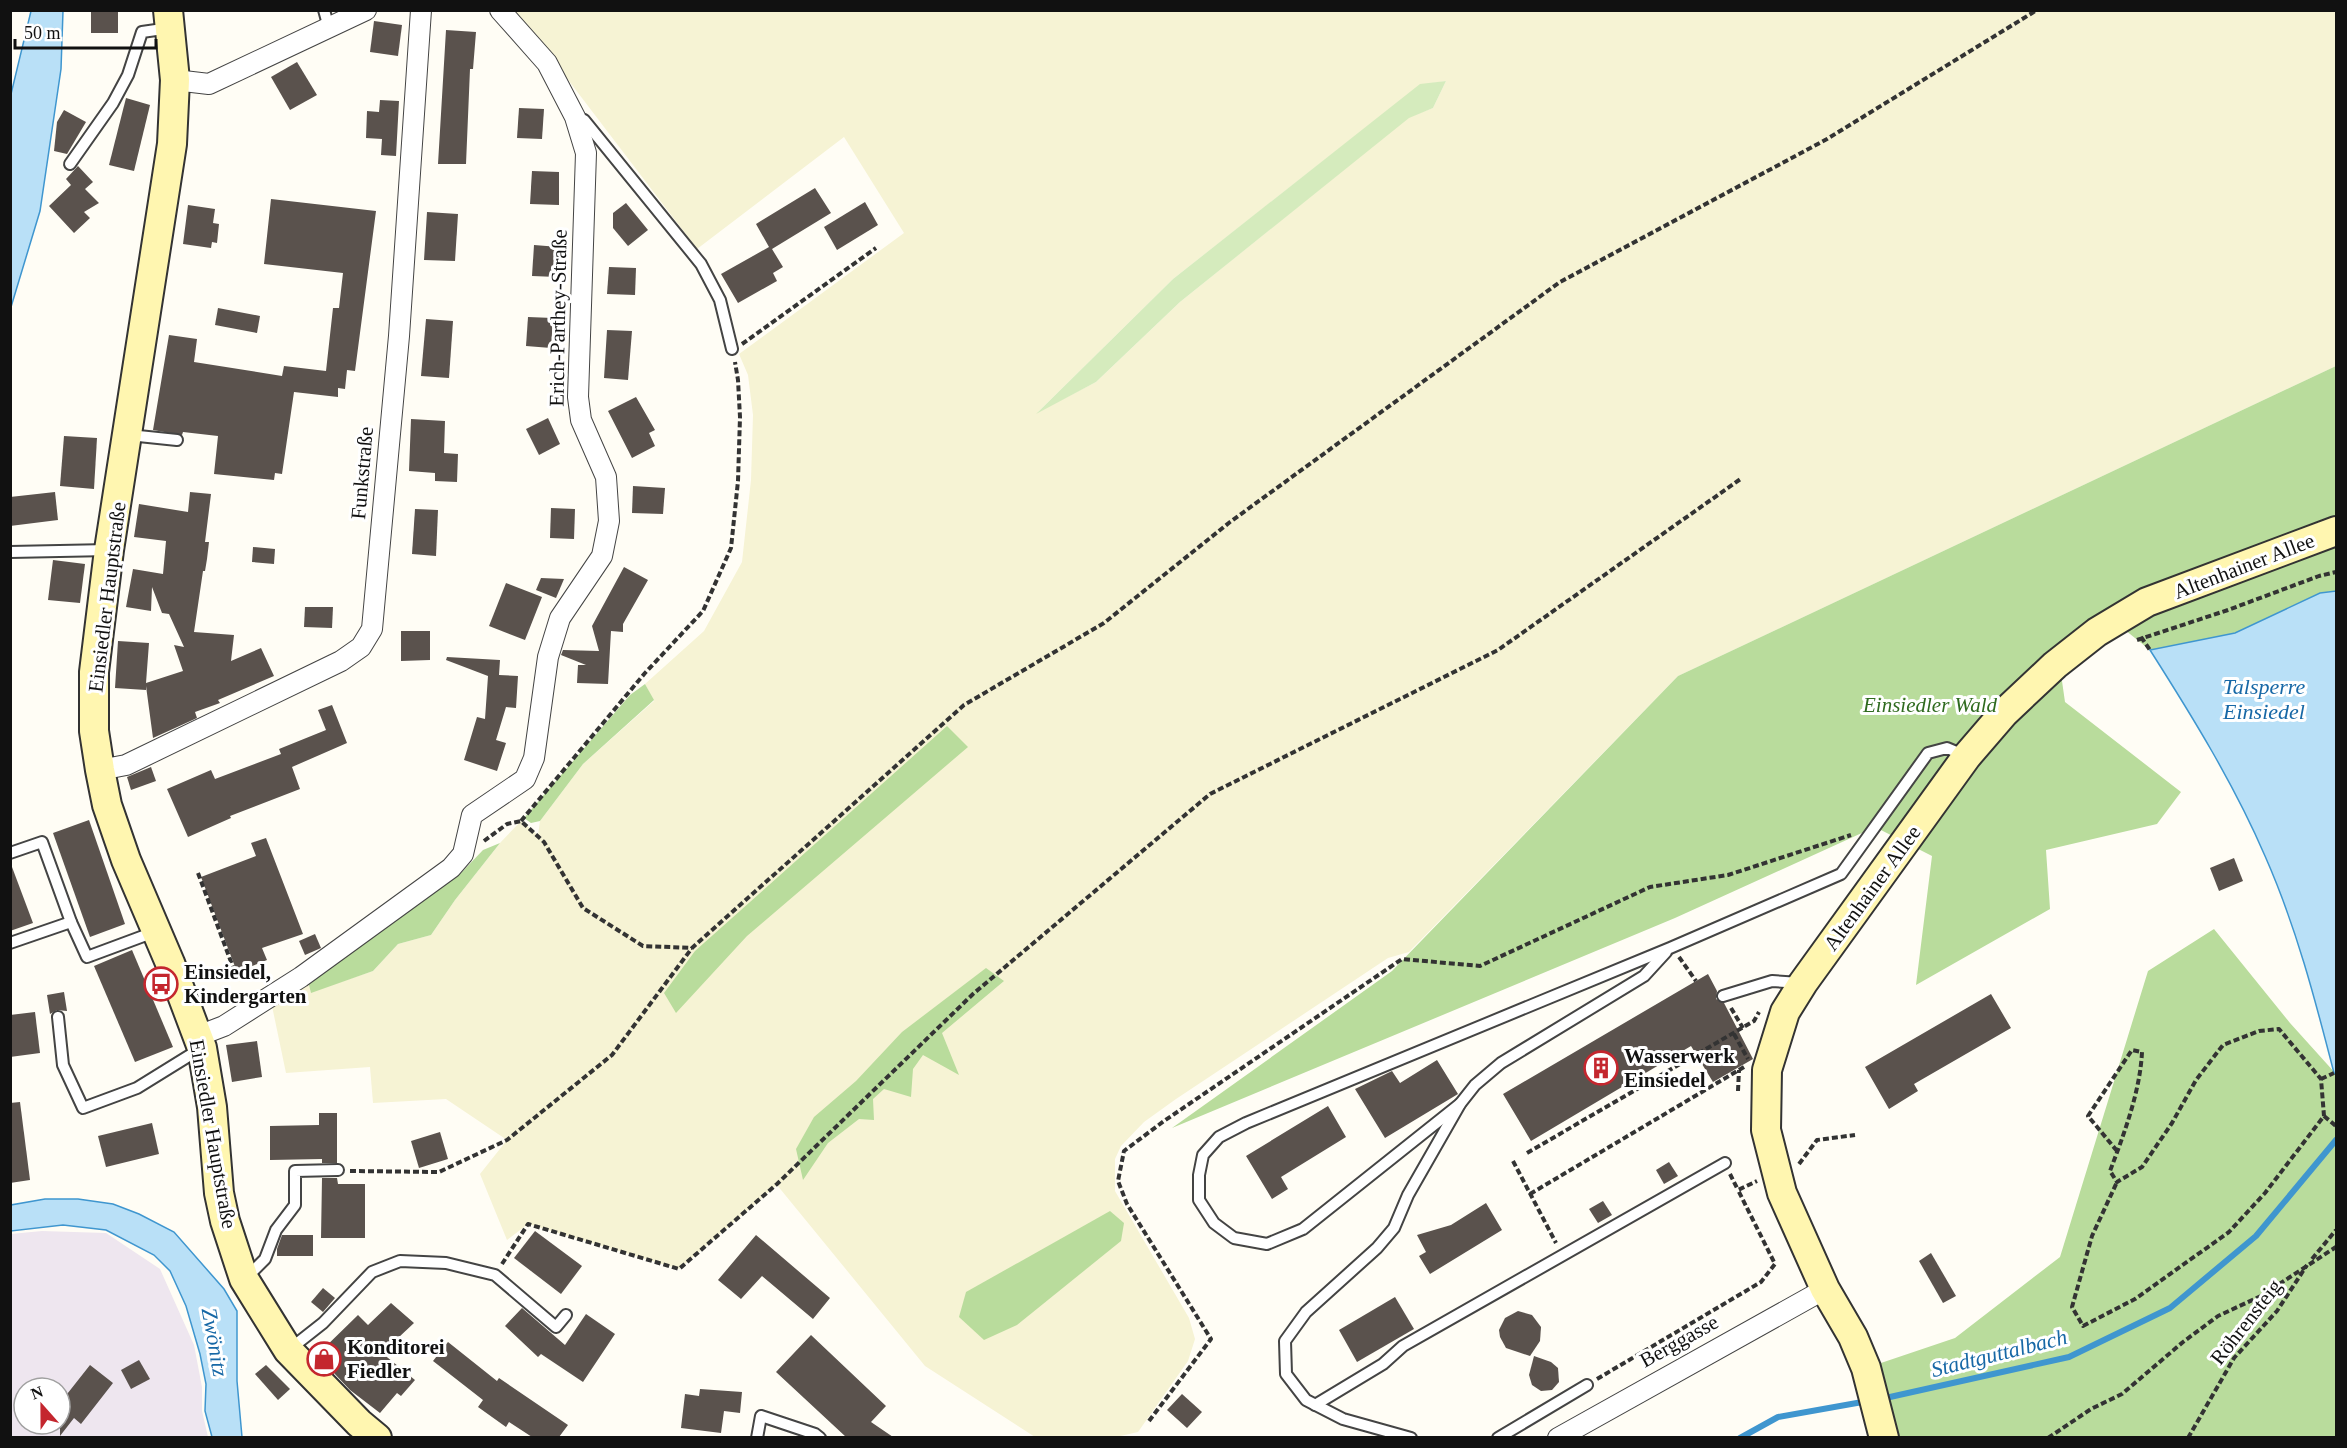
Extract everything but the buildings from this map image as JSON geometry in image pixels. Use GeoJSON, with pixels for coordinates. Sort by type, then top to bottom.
{"type":"FeatureCollection","features":[{"type":"Feature","properties":{"kind":"main road","name":"Einsiedler Hauptstraße"},"geometry":{"type":"LineString","coordinates":[[169,19],[175,80],[172,144],[110,550],[94,672],[94,731],[111,816],[126,860],[157,931],[200,1042],[213,1107],[219,1193],[225,1221],[244,1279],[288,1350],[359,1423],[377,1437]]}},
{"type":"Feature","properties":{"kind":"main road","name":"Altenhainer Allee"},"geometry":{"type":"LineString","coordinates":[[1883,1433],[1866,1368],[1852,1337],[1825,1289],[1782,1193],[1766,1130],[1767,1070],[1785,1012],[1803,983],[1967,756],[2004,713],[2055,664],[2097,632],[2147,602],[2337,531]]}},
{"type":"Feature","properties":{"kind":"street"},"geometry":{"type":"LineString","coordinates":[[175,80],[209,84],[326,19],[366,10]]}},
{"type":"Feature","properties":{"kind":"street","name":"Funkstraße"},"geometry":{"type":"LineString","coordinates":[[100,770],[126,765],[340,661],[361,647],[372,629],[399,336],[421,10]]}},
{"type":"Feature","properties":{"kind":"street","name":"Erich-Parthey-Straße"},"geometry":{"type":"LineString","coordinates":[[463,854],[472,815],[525,779],[534,758],[548,657],[560,618],[602,556],[609,521],[606,477],[581,420],[578,398],[586,153],[574,117],[547,63],[500,10]]}},
{"type":"Feature","properties":{"kind":"street"},"geometry":{"type":"LineString","coordinates":[[200,1042],[302,977],[451,868],[463,854]]}},
{"type":"Feature","properties":{"kind":"street","name":"Berggasse"},"geometry":{"type":"LineString","coordinates":[[1558,1437],[1825,1289]]}},
{"type":"Feature","properties":{"kind":"lane"},"geometry":{"type":"LineString","coordinates":[[70,164],[128,75],[142,32],[169,19]]}},
{"type":"Feature","properties":{"kind":"lane"},"geometry":{"type":"LineString","coordinates":[[574,117],[584,120],[701,264],[720,300],[732,349]]}},
{"type":"Feature","properties":{"kind":"lane"},"geometry":{"type":"LineString","coordinates":[[129,435],[177,440]]}},
{"type":"Feature","properties":{"kind":"lane"},"geometry":{"type":"LineString","coordinates":[[10,552],[110,550]]}},
{"type":"Feature","properties":{"kind":"lane"},"geometry":{"type":"LineString","coordinates":[[1460,1104],[1303,1229],[1267,1244],[1234,1238],[1214,1223],[1199,1200],[1199,1175],[1203,1155],[1219,1137],[1246,1123],[1670,948],[1841,874],[1928,753],[1947,748],[1967,756]]}},
{"type":"Feature","properties":{"kind":"lane"},"geometry":{"type":"LineString","coordinates":[[10,853],[42,842],[71,922],[87,957],[157,931]]}},
{"type":"Feature","properties":{"kind":"lane"},"geometry":{"type":"LineString","coordinates":[[10,943],[71,922]]}},
{"type":"Feature","properties":{"kind":"lane"},"geometry":{"type":"LineString","coordinates":[[1411,1437],[1343,1419],[1306,1400],[1286,1374],[1285,1341],[1306,1312],[1377,1248],[1394,1228],[1408,1195],[1460,1104],[1475,1085],[1501,1063],[1644,976],[1670,948]]}},
{"type":"Feature","properties":{"kind":"lane"},"geometry":{"type":"LineString","coordinates":[[1723,996],[1772,981],[1803,983]]}},
{"type":"Feature","properties":{"kind":"lane"},"geometry":{"type":"LineString","coordinates":[[58,1017],[63,1065],[83,1108],[137,1088],[200,1042]]}},
{"type":"Feature","properties":{"kind":"lane"},"geometry":{"type":"LineString","coordinates":[[1315,1405],[1383,1364],[1403,1346],[1725,1163]]}},
{"type":"Feature","properties":{"kind":"lane"},"geometry":{"type":"LineString","coordinates":[[244,1279],[265,1259],[276,1230],[295,1205],[295,1171],[338,1170]]}},
{"type":"Feature","properties":{"kind":"lane"},"geometry":{"type":"LineString","coordinates":[[288,1350],[323,1323],[372,1272],[400,1261],[446,1263],[495,1275],[556,1328],[566,1315]]}},
{"type":"Feature","properties":{"kind":"lane"},"geometry":{"type":"LineString","coordinates":[[1498,1437],[1587,1385]]}},
{"type":"Feature","properties":{"kind":"lane"},"geometry":{"type":"LineString","coordinates":[[757,1437],[761,1416],[820,1437]]}},
{"type":"Feature","properties":{"kind":"path"},"geometry":{"type":"LineString","coordinates":[[338,1170],[439,1172],[507,1140],[612,1055],[692,948],[964,705],[1104,623],[1230,522],[1560,282],[1827,139],[2037,10]]}},
{"type":"Feature","properties":{"kind":"path"},"geometry":{"type":"LineString","coordinates":[[463,854],[507,825],[521,821],[645,673],[703,611],[731,548],[738,481],[738,380],[732,349],[749,340],[876,248]]}},
{"type":"Feature","properties":{"kind":"path"},"geometry":{"type":"LineString","coordinates":[[495,1275],[528,1224],[680,1269],[777,1185],[973,994],[1210,794],[1498,650],[1742,478]]}},
{"type":"Feature","properties":{"kind":"path"},"geometry":{"type":"LineString","coordinates":[[2137,640],[2141,636],[2228,610],[2319,576],[2337,572]]}},
{"type":"Feature","properties":{"kind":"path"},"geometry":{"type":"LineString","coordinates":[[2141,636],[2150,650]]}},
{"type":"Feature","properties":{"kind":"path"},"geometry":{"type":"LineString","coordinates":[[521,821],[544,842],[584,908],[643,946],[692,948]]}},
{"type":"Feature","properties":{"kind":"path"},"geometry":{"type":"LineString","coordinates":[[198,873],[237,978]]}},
{"type":"Feature","properties":{"kind":"path"},"geometry":{"type":"LineString","coordinates":[[1683,960],[1696,981]]}},
{"type":"Feature","properties":{"kind":"path"},"geometry":{"type":"LineString","coordinates":[[1527,1153],[1754,1022],[1772,981]]}},
{"type":"Feature","properties":{"kind":"path"},"geometry":{"type":"LineString","coordinates":[[1723,996],[1743,1028]]}},
{"type":"Feature","properties":{"kind":"path"},"geometry":{"type":"LineString","coordinates":[[2279,1029],[2321,1079],[2324,1116],[2265,1193],[2229,1232],[2135,1299],[2083,1326],[2072,1307],[2092,1236],[2117,1182],[2142,1167],[2172,1123],[2196,1080],[2223,1045],[2259,1031],[2279,1029]]}},
{"type":"Feature","properties":{"kind":"path"},"geometry":{"type":"LineString","coordinates":[[1530,1194],[1750,1064],[1734,1034]]}},
{"type":"Feature","properties":{"kind":"path"},"geometry":{"type":"LineString","coordinates":[[2117,1152],[2088,1116],[2132,1050],[2142,1052],[2141,1075],[2117,1152],[2110,1172],[2117,1182]]}},
{"type":"Feature","properties":{"kind":"path"},"geometry":{"type":"LineString","coordinates":[[1738,1091],[1739,1070]]}},
{"type":"Feature","properties":{"kind":"path"},"geometry":{"type":"LineString","coordinates":[[2321,1079],[2334,1073]]}},
{"type":"Feature","properties":{"kind":"path"},"geometry":{"type":"LineString","coordinates":[[2324,1116],[2337,1126]]}},
{"type":"Feature","properties":{"kind":"path"},"geometry":{"type":"LineString","coordinates":[[1797,1167],[1817,1140],[1855,1135]]}},
{"type":"Feature","properties":{"kind":"path"},"geometry":{"type":"LineString","coordinates":[[1513,1161],[1562,1254]]}},
{"type":"Feature","properties":{"kind":"path"},"geometry":{"type":"LineString","coordinates":[[1587,1385],[1761,1282],[1775,1264],[1738,1190],[1757,1181]]}},
{"type":"Feature","properties":{"kind":"path","name":"Röhrensteig"},"geometry":{"type":"LineString","coordinates":[[2188,1437],[2234,1358],[2277,1311],[2309,1263],[2337,1230]]}},
{"type":"Feature","properties":{"kind":"path"},"geometry":{"type":"LineString","coordinates":[[2048,1437],[2091,1408],[2122,1394],[2183,1342],[2218,1316],[2261,1296],[2337,1247]]}},
{"type":"Feature","properties":{"kind":"shaded area"},"geometry":{"type":"Polygon","coordinates":[[[509,11],[2336,11],[2336,366],[1678,676],[1409,952],[1388,958],[1176,1099],[1144,1122],[1121,1146],[1115,1159],[1115,1191],[1189,1318],[1195,1339],[1188,1361],[1138,1432],[1116,1437],[1035,1437],[925,1366],[777,1185],[679,1269],[528,1224],[507,1240],[480,1174],[507,1140],[446,1099],[373,1103],[370,1067],[286,1073],[272,1006],[308,981],[311,992],[373,971],[398,944],[431,935],[455,900],[500,843],[521,821],[538,835],[540,821],[583,764],[654,701],[645,684],[704,631],[742,562],[751,480],[753,415],[748,375],[739,354],[904,233],[844,137],[697,249],[553,60],[509,11]],[[1446,81],[1420,85],[1173,279],[1038,412],[1096,382],[1180,302],[1409,117],[1433,108],[1446,81]]]}},
{"type":"Feature","properties":{"kind":"shaded area"},"geometry":{"type":"Polygon","coordinates":[[[42,1231],[106,1233],[160,1269],[194,1345],[202,1387],[202,1411],[208,1437],[11,1438],[11,1234],[42,1231]]]}},
{"type":"Feature","properties":{"kind":"green space"},"geometry":{"type":"Polygon","coordinates":[[[1446,81],[1433,108],[1409,118],[1180,302],[1096,382],[1036,414],[1173,279],[1420,84],[1446,81]]]}},
{"type":"Feature","properties":{"kind":"green space","name":"Einsiedler Wald"},"geometry":{"type":"Polygon","coordinates":[[[2336,366],[2336,591],[2320,593],[2235,633],[2150,650],[2120,626],[2059,660],[2065,702],[2181,792],[2157,824],[2046,850],[2050,909],[1916,985],[1932,856],[1875,827],[1675,918],[1172,1128],[1392,971],[1678,676],[2336,366]]]}},
{"type":"Feature","properties":{"kind":"green space"},"geometry":{"type":"Polygon","coordinates":[[[645,684],[654,700],[583,764],[540,821],[531,823],[524,818],[630,695],[645,684]]]}},
{"type":"Feature","properties":{"kind":"green space"},"geometry":{"type":"Polygon","coordinates":[[[947,726],[968,747],[747,936],[676,1013],[664,993],[695,951],[947,726]]]}},
{"type":"Feature","properties":{"kind":"green space"},"geometry":{"type":"Polygon","coordinates":[[[500,843],[455,900],[431,935],[398,944],[373,971],[311,993],[308,981],[461,873],[483,850],[500,843]]]}},
{"type":"Feature","properties":{"kind":"green space"},"geometry":{"type":"Polygon","coordinates":[[[2214,929],[2290,1023],[2336,1074],[2336,1437],[1891,1437],[1875,1365],[1955,1338],[2060,1257],[2148,971],[2214,929]]]}},
{"type":"Feature","properties":{"kind":"green space"},"geometry":{"type":"Polygon","coordinates":[[[986,968],[1004,981],[942,1033],[959,1075],[923,1055],[913,1069],[911,1097],[884,1089],[873,1099],[874,1120],[859,1119],[828,1143],[803,1180],[796,1149],[814,1117],[856,1081],[902,1032],[986,968]]]}},
{"type":"Feature","properties":{"kind":"green space"},"geometry":{"type":"Polygon","coordinates":[[[1110,1211],[1124,1223],[1121,1241],[1017,1325],[984,1340],[959,1317],[966,1292],[1110,1211]]]}},
{"type":"Feature","properties":{"kind":"water"},"geometry":{"type":"Polygon","coordinates":[[[31,11],[63,11],[61,69],[40,211],[11,307],[11,94],[31,11]]]}},
{"type":"Feature","properties":{"kind":"water","name":"Talsperre Einsiedel"},"geometry":{"type":"Polygon","coordinates":[[[2336,591],[2336,1074],[2295,936],[2265,856],[2197,725],[2150,650],[2235,633],[2320,593],[2336,591]]]}},
{"type":"Feature","properties":{"kind":"water","name":"Zwönitz"},"geometry":{"type":"Polygon","coordinates":[[[45,1199],[78,1199],[113,1204],[139,1214],[174,1232],[224,1289],[237,1311],[237,1381],[242,1437],[212,1437],[205,1411],[206,1384],[200,1354],[186,1306],[170,1271],[154,1255],[106,1230],[63,1225],[11,1231],[11,1205],[45,1199]]]}},
{"type":"Feature","properties":{"kind":"waterway","name":"Stadtguttalbach"},"geometry":{"type":"LineString","coordinates":[[1881,1399],[2069,1357],[2170,1308],[2256,1236],[2336,1140]]}},
{"type":"Feature","properties":{"kind":"waterway","name":"Stadtguttalbach"},"geometry":{"type":"LineString","coordinates":[[1740,1438],[1778,1417],[1868,1401]]}},
{"type":"Feature","properties":{"kind":"place","name":"Einsiedel, Kindergarten"},"geometry":{"type":"Point","coordinates":[161,984]}},
{"type":"Feature","properties":{"kind":"place","name":"Wasserwerk Einsiedel"},"geometry":{"type":"Point","coordinates":[1601,1068]}},
{"type":"Feature","properties":{"kind":"place","name":"Konditorei Fiedler"},"geometry":{"type":"Point","coordinates":[324,1359]}}]}
